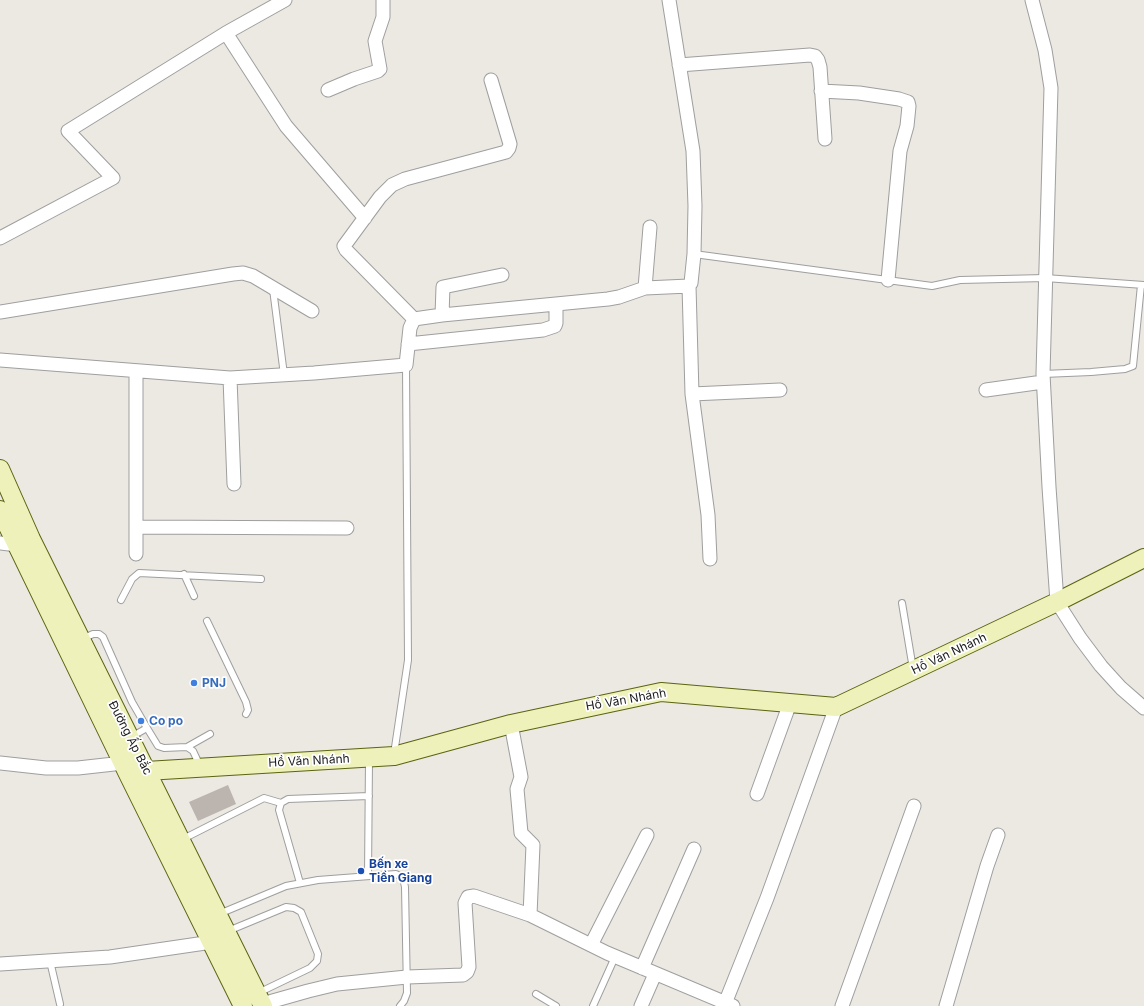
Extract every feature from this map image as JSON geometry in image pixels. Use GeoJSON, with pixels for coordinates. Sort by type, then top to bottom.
{"type":"FeatureCollection","features":[{"type":"Feature","properties":{"kind":"main road","name":"Đường Ấp Bắc"},"geometry":{"type":"LineString","coordinates":[[0,469],[81,640],[217,915],[219,937],[243,1006]]}},
{"type":"Feature","properties":{"kind":"main road","name":"Đường Ấp Bắc"},"geometry":{"type":"LineString","coordinates":[[0,510],[8,544],[126,770],[187,894],[219,937],[260,1001]]}},
{"type":"Feature","properties":{"kind":"main road","name":"Hồ Văn Nhánh"},"geometry":{"type":"LineString","coordinates":[[126,770],[394,756],[511,724],[661,692],[836,707],[1057,602],[1144,558]]}},
{"type":"Feature","properties":{"kind":"main road"},"geometry":{"type":"LineString","coordinates":[[187,894],[204,888]]}},
{"type":"Feature","properties":{"kind":"street"},"geometry":{"type":"LineString","coordinates":[[0,238],[113,178],[68,131],[226,33],[285,0]]}},
{"type":"Feature","properties":{"kind":"street"},"geometry":{"type":"LineString","coordinates":[[328,90],[354,79],[378,72],[380,69],[375,41],[383,17],[383,0]]}},
{"type":"Feature","properties":{"kind":"street"},"geometry":{"type":"LineString","coordinates":[[669,0],[693,151],[695,206],[694,254],[691,283],[689,286],[692,394],[708,515],[710,559]]}},
{"type":"Feature","properties":{"kind":"street"},"geometry":{"type":"LineString","coordinates":[[1032,0],[1045,50],[1051,88],[1043,378],[1057,602],[1080,638],[1101,666],[1121,688],[1144,708]]}},
{"type":"Feature","properties":{"kind":"street"},"geometry":{"type":"LineString","coordinates":[[226,33],[286,126],[365,218]]}},
{"type":"Feature","properties":{"kind":"street"},"geometry":{"type":"LineString","coordinates":[[679,65],[810,55],[815,56],[818,60],[825,139]]}},
{"type":"Feature","properties":{"kind":"street"},"geometry":{"type":"LineString","coordinates":[[414,319],[346,250],[344,246],[392,185],[405,179],[506,152],[510,144],[491,80]]}},
{"type":"Feature","properties":{"kind":"street"},"geometry":{"type":"LineString","coordinates":[[821,91],[859,93],[908,102],[908,126],[900,151],[888,280]]}},
{"type":"Feature","properties":{"kind":"street"},"geometry":{"type":"LineString","coordinates":[[645,288],[650,228]]}},
{"type":"Feature","properties":{"kind":"street"},"geometry":{"type":"LineString","coordinates":[[0,312],[243,273],[253,276],[312,310]]}},
{"type":"Feature","properties":{"kind":"street"},"geometry":{"type":"LineString","coordinates":[[442,316],[443,287],[502,275]]}},
{"type":"Feature","properties":{"kind":"street"},"geometry":{"type":"LineString","coordinates":[[414,319],[620,297],[645,288],[689,286]]}},
{"type":"Feature","properties":{"kind":"street"},"geometry":{"type":"LineString","coordinates":[[408,344],[553,328],[556,323],[556,304]]}},
{"type":"Feature","properties":{"kind":"street"},"geometry":{"type":"LineString","coordinates":[[0,360],[230,378],[406,365],[410,328],[414,319]]}},
{"type":"Feature","properties":{"kind":"street"},"geometry":{"type":"LineString","coordinates":[[136,371],[136,554]]}},
{"type":"Feature","properties":{"kind":"street"},"geometry":{"type":"LineString","coordinates":[[230,378],[234,484]]}},
{"type":"Feature","properties":{"kind":"street"},"geometry":{"type":"LineString","coordinates":[[986,390],[1043,378]]}},
{"type":"Feature","properties":{"kind":"street"},"geometry":{"type":"LineString","coordinates":[[692,394],[780,390]]}},
{"type":"Feature","properties":{"kind":"street"},"geometry":{"type":"LineString","coordinates":[[136,527],[347,528]]}},
{"type":"Feature","properties":{"kind":"street"},"geometry":{"type":"LineString","coordinates":[[757,794],[790,703]]}},
{"type":"Feature","properties":{"kind":"street"},"geometry":{"type":"LineString","coordinates":[[260,1001],[338,984],[407,977],[463,975],[468,972],[465,903],[468,897],[474,896],[530,915],[615,957],[727,1005],[768,898],[836,707]]}},
{"type":"Feature","properties":{"kind":"street"},"geometry":{"type":"LineString","coordinates":[[511,724],[521,777],[517,789],[521,833],[533,845],[530,915]]}},
{"type":"Feature","properties":{"kind":"street"},"geometry":{"type":"LineString","coordinates":[[0,764],[46,768],[126,770]]}},
{"type":"Feature","properties":{"kind":"street"},"geometry":{"type":"LineString","coordinates":[[842,1006],[914,806]]}},
{"type":"Feature","properties":{"kind":"street"},"geometry":{"type":"LineString","coordinates":[[590,945],[647,835]]}},
{"type":"Feature","properties":{"kind":"street"},"geometry":{"type":"LineString","coordinates":[[946,1006],[998,835]]}},
{"type":"Feature","properties":{"kind":"street"},"geometry":{"type":"LineString","coordinates":[[642,968],[694,849]]}},
{"type":"Feature","properties":{"kind":"street"},"geometry":{"type":"LineString","coordinates":[[0,964],[110,957],[219,937]]}},
{"type":"Feature","properties":{"kind":"street"},"geometry":{"type":"LineString","coordinates":[[641,1006],[655,974]]}},
{"type":"Feature","properties":{"kind":"lane"},"geometry":{"type":"LineString","coordinates":[[694,254],[932,286],[960,280],[1045,278],[1142,285],[1133,366],[1125,369],[1043,378]]}},
{"type":"Feature","properties":{"kind":"lane"},"geometry":{"type":"LineString","coordinates":[[273,288],[284,375]]}},
{"type":"Feature","properties":{"kind":"lane"},"geometry":{"type":"LineString","coordinates":[[394,756],[408,660],[406,365]]}},
{"type":"Feature","properties":{"kind":"lane"},"geometry":{"type":"LineString","coordinates":[[121,600],[132,579],[139,573],[184,574],[261,579]]}},
{"type":"Feature","properties":{"kind":"lane"},"geometry":{"type":"LineString","coordinates":[[184,574],[194,596]]}},
{"type":"Feature","properties":{"kind":"lane"},"geometry":{"type":"LineString","coordinates":[[902,603],[913,670]]}},
{"type":"Feature","properties":{"kind":"lane"},"geometry":{"type":"LineString","coordinates":[[207,621],[246,702],[248,710],[246,714]]}},
{"type":"Feature","properties":{"kind":"lane"},"geometry":{"type":"LineString","coordinates":[[81,640],[101,632],[132,702],[158,746],[164,748],[187,747],[210,734]]}},
{"type":"Feature","properties":{"kind":"lane"},"geometry":{"type":"LineString","coordinates":[[130,737],[147,728]]}},
{"type":"Feature","properties":{"kind":"lane"},"geometry":{"type":"LineString","coordinates":[[187,747],[194,751],[201,767]]}},
{"type":"Feature","properties":{"kind":"lane"},"geometry":{"type":"LineString","coordinates":[[368,876],[369,758]]}},
{"type":"Feature","properties":{"kind":"lane"},"geometry":{"type":"LineString","coordinates":[[300,884],[279,810],[281,803],[288,799],[368,796]]}},
{"type":"Feature","properties":{"kind":"lane"},"geometry":{"type":"LineString","coordinates":[[181,840],[264,798],[281,803]]}},
{"type":"Feature","properties":{"kind":"lane"},"geometry":{"type":"LineString","coordinates":[[217,915],[286,886],[318,880],[396,874],[404,878],[406,887],[407,993],[400,1006]]}},
{"type":"Feature","properties":{"kind":"lane"},"geometry":{"type":"LineString","coordinates":[[219,937],[286,907],[294,908],[301,912],[318,954],[317,961],[310,968],[260,1001]]}},
{"type":"Feature","properties":{"kind":"lane"},"geometry":{"type":"LineString","coordinates":[[593,1006],[615,957]]}},
{"type":"Feature","properties":{"kind":"lane"},"geometry":{"type":"LineString","coordinates":[[50,961],[60,1004]]}},
{"type":"Feature","properties":{"kind":"lane"},"geometry":{"type":"LineString","coordinates":[[536,994],[556,1006]]}},
{"type":"Feature","properties":{"kind":"building"},"geometry":{"type":"Polygon","coordinates":[[[228,785],[236,804],[198,821],[189,802],[228,785]]]}},
{"type":"Feature","properties":{"kind":"place","name":"PNJ"},"geometry":{"type":"Point","coordinates":[194,683]}},
{"type":"Feature","properties":{"kind":"place","name":"Co po"},"geometry":{"type":"Point","coordinates":[141,721]}},
{"type":"Feature","properties":{"kind":"place","name":"Bến xe Tiền Giang"},"geometry":{"type":"Point","coordinates":[361,871]}}]}
